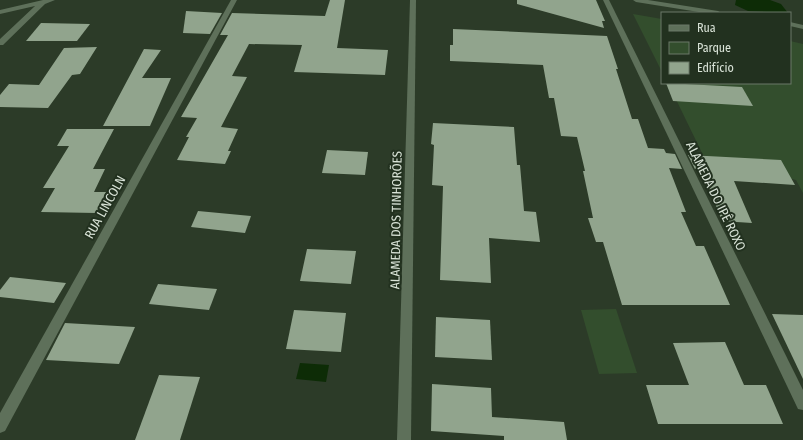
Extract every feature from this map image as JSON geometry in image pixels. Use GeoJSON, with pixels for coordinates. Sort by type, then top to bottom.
{"type":"FeatureCollection","features":[{"type":"Feature","properties":{"kind":"street"},"geometry":{"type":"LineString","coordinates":[[0,12],[52,0]]}},
{"type":"Feature","properties":{"kind":"street","name":"RUA LINCOLN"},"geometry":{"type":"LineString","coordinates":[[0,426],[234,0]]}},
{"type":"Feature","properties":{"kind":"street","name":"ALAMEDA DOS TINHORÕES"},"geometry":{"type":"LineString","coordinates":[[404,440],[413,0]]}},
{"type":"Feature","properties":{"kind":"street","name":"ALAMEDA DO IPÊ ROXO"},"geometry":{"type":"LineString","coordinates":[[606,0],[803,404]]}},
{"type":"Feature","properties":{"kind":"street"},"geometry":{"type":"LineString","coordinates":[[636,0],[712,12]]}},
{"type":"Feature","properties":{"kind":"street"},"geometry":{"type":"LineString","coordinates":[[0,43],[42,3]]}},
{"type":"Feature","properties":{"kind":"street"},"geometry":{"type":"LineString","coordinates":[[791,24],[803,27]]}},
{"type":"Feature","properties":{"kind":"green space"},"geometry":{"type":"Polygon","coordinates":[[[633,14],[661,19],[661,70],[633,14]]]}},
{"type":"Feature","properties":{"kind":"green space"},"geometry":{"type":"Polygon","coordinates":[[[791,41],[803,44],[803,193],[796,180],[703,155],[668,84],[791,84],[791,41]]]}},
{"type":"Feature","properties":{"kind":"green space"},"geometry":{"type":"Polygon","coordinates":[[[616,309],[637,373],[599,374],[581,310],[616,309]]]}},
{"type":"Feature","properties":{"kind":"shaded area"},"geometry":{"type":"Polygon","coordinates":[[[736,0],[770,0],[781,4],[787,12],[748,11],[735,5],[736,0]]]}},
{"type":"Feature","properties":{"kind":"shaded area"},"geometry":{"type":"Polygon","coordinates":[[[300,363],[329,365],[326,382],[296,379],[300,363]]]}},
{"type":"Feature","properties":{"kind":"building"},"geometry":{"type":"Polygon","coordinates":[[[330,0],[345,0],[337,48],[388,50],[385,75],[294,72],[302,45],[249,44],[232,76],[247,77],[221,127],[238,129],[228,151],[231,151],[225,164],[177,160],[189,137],[186,137],[197,118],[181,117],[228,35],[220,35],[232,13],[325,16],[330,0]]]}},
{"type":"Feature","properties":{"kind":"building"},"geometry":{"type":"Polygon","coordinates":[[[517,0],[596,0],[605,21],[602,21],[604,28],[517,4],[517,0]]]}},
{"type":"Feature","properties":{"kind":"building"},"geometry":{"type":"Polygon","coordinates":[[[186,11],[222,13],[210,34],[183,33],[186,11]]]}},
{"type":"Feature","properties":{"kind":"building"},"geometry":{"type":"Polygon","coordinates":[[[41,23],[90,24],[77,41],[26,41],[41,23]]]}},
{"type":"Feature","properties":{"kind":"building"},"geometry":{"type":"Polygon","coordinates":[[[453,29],[607,36],[632,119],[638,119],[648,148],[664,149],[666,153],[675,154],[682,169],[669,168],[686,212],[681,212],[696,246],[704,246],[730,305],[622,305],[603,242],[596,242],[588,218],[593,218],[583,171],[585,171],[577,137],[561,136],[554,98],[549,98],[543,65],[450,61],[450,45],[453,45],[453,29]]]}},
{"type":"Feature","properties":{"kind":"building"},"geometry":{"type":"Polygon","coordinates":[[[97,47],[80,74],[72,75],[48,108],[0,107],[0,95],[9,84],[39,85],[64,48],[97,47]]]}},
{"type":"Feature","properties":{"kind":"building"},"geometry":{"type":"Polygon","coordinates":[[[144,49],[161,50],[142,78],[171,78],[150,126],[103,126],[144,49]]]}},
{"type":"Feature","properties":{"kind":"building"},"geometry":{"type":"Polygon","coordinates":[[[666,84],[742,87],[753,106],[673,101],[666,84]]]}},
{"type":"Feature","properties":{"kind":"building"},"geometry":{"type":"Polygon","coordinates":[[[433,123],[514,127],[517,165],[520,165],[524,211],[536,212],[540,242],[489,238],[491,283],[440,280],[443,186],[432,185],[434,145],[431,144],[433,123]]]}},
{"type":"Feature","properties":{"kind":"building"},"geometry":{"type":"Polygon","coordinates":[[[67,129],[114,129],[93,169],[105,169],[94,192],[106,192],[96,213],[41,212],[55,188],[43,188],[69,146],[57,146],[67,129]]]}},
{"type":"Feature","properties":{"kind":"building"},"geometry":{"type":"Polygon","coordinates":[[[327,150],[368,152],[365,175],[322,173],[327,150]]]}},
{"type":"Feature","properties":{"kind":"building"},"geometry":{"type":"Polygon","coordinates":[[[688,155],[781,160],[795,185],[734,181],[752,223],[722,221],[706,180],[703,179],[699,169],[695,169],[688,155]]]}},
{"type":"Feature","properties":{"kind":"building"},"geometry":{"type":"Polygon","coordinates":[[[198,211],[251,216],[245,233],[191,227],[198,211]]]}},
{"type":"Feature","properties":{"kind":"building"},"geometry":{"type":"Polygon","coordinates":[[[307,249],[356,251],[351,284],[300,281],[307,249]]]}},
{"type":"Feature","properties":{"kind":"building"},"geometry":{"type":"Polygon","coordinates":[[[10,277],[66,283],[54,303],[0,297],[0,290],[10,277]]]}},
{"type":"Feature","properties":{"kind":"building"},"geometry":{"type":"Polygon","coordinates":[[[158,284],[217,289],[209,310],[149,304],[158,284]]]}},
{"type":"Feature","properties":{"kind":"building"},"geometry":{"type":"Polygon","coordinates":[[[294,310],[346,313],[341,352],[286,349],[294,310]]]}},
{"type":"Feature","properties":{"kind":"building"},"geometry":{"type":"Polygon","coordinates":[[[772,314],[803,315],[803,379],[772,314]]]}},
{"type":"Feature","properties":{"kind":"building"},"geometry":{"type":"Polygon","coordinates":[[[436,317],[490,320],[492,360],[435,357],[436,317]]]}},
{"type":"Feature","properties":{"kind":"building"},"geometry":{"type":"Polygon","coordinates":[[[65,323],[135,327],[119,364],[46,360],[65,323]]]}},
{"type":"Feature","properties":{"kind":"building"},"geometry":{"type":"Polygon","coordinates":[[[725,342],[744,385],[766,385],[783,424],[658,424],[646,385],[689,385],[673,343],[725,342]]]}},
{"type":"Feature","properties":{"kind":"building"},"geometry":{"type":"Polygon","coordinates":[[[159,375],[200,377],[180,440],[135,440],[159,375]]]}},
{"type":"Feature","properties":{"kind":"building"},"geometry":{"type":"Polygon","coordinates":[[[432,384],[491,388],[492,417],[564,422],[567,440],[504,440],[504,436],[431,431],[432,384]]]}}]}
